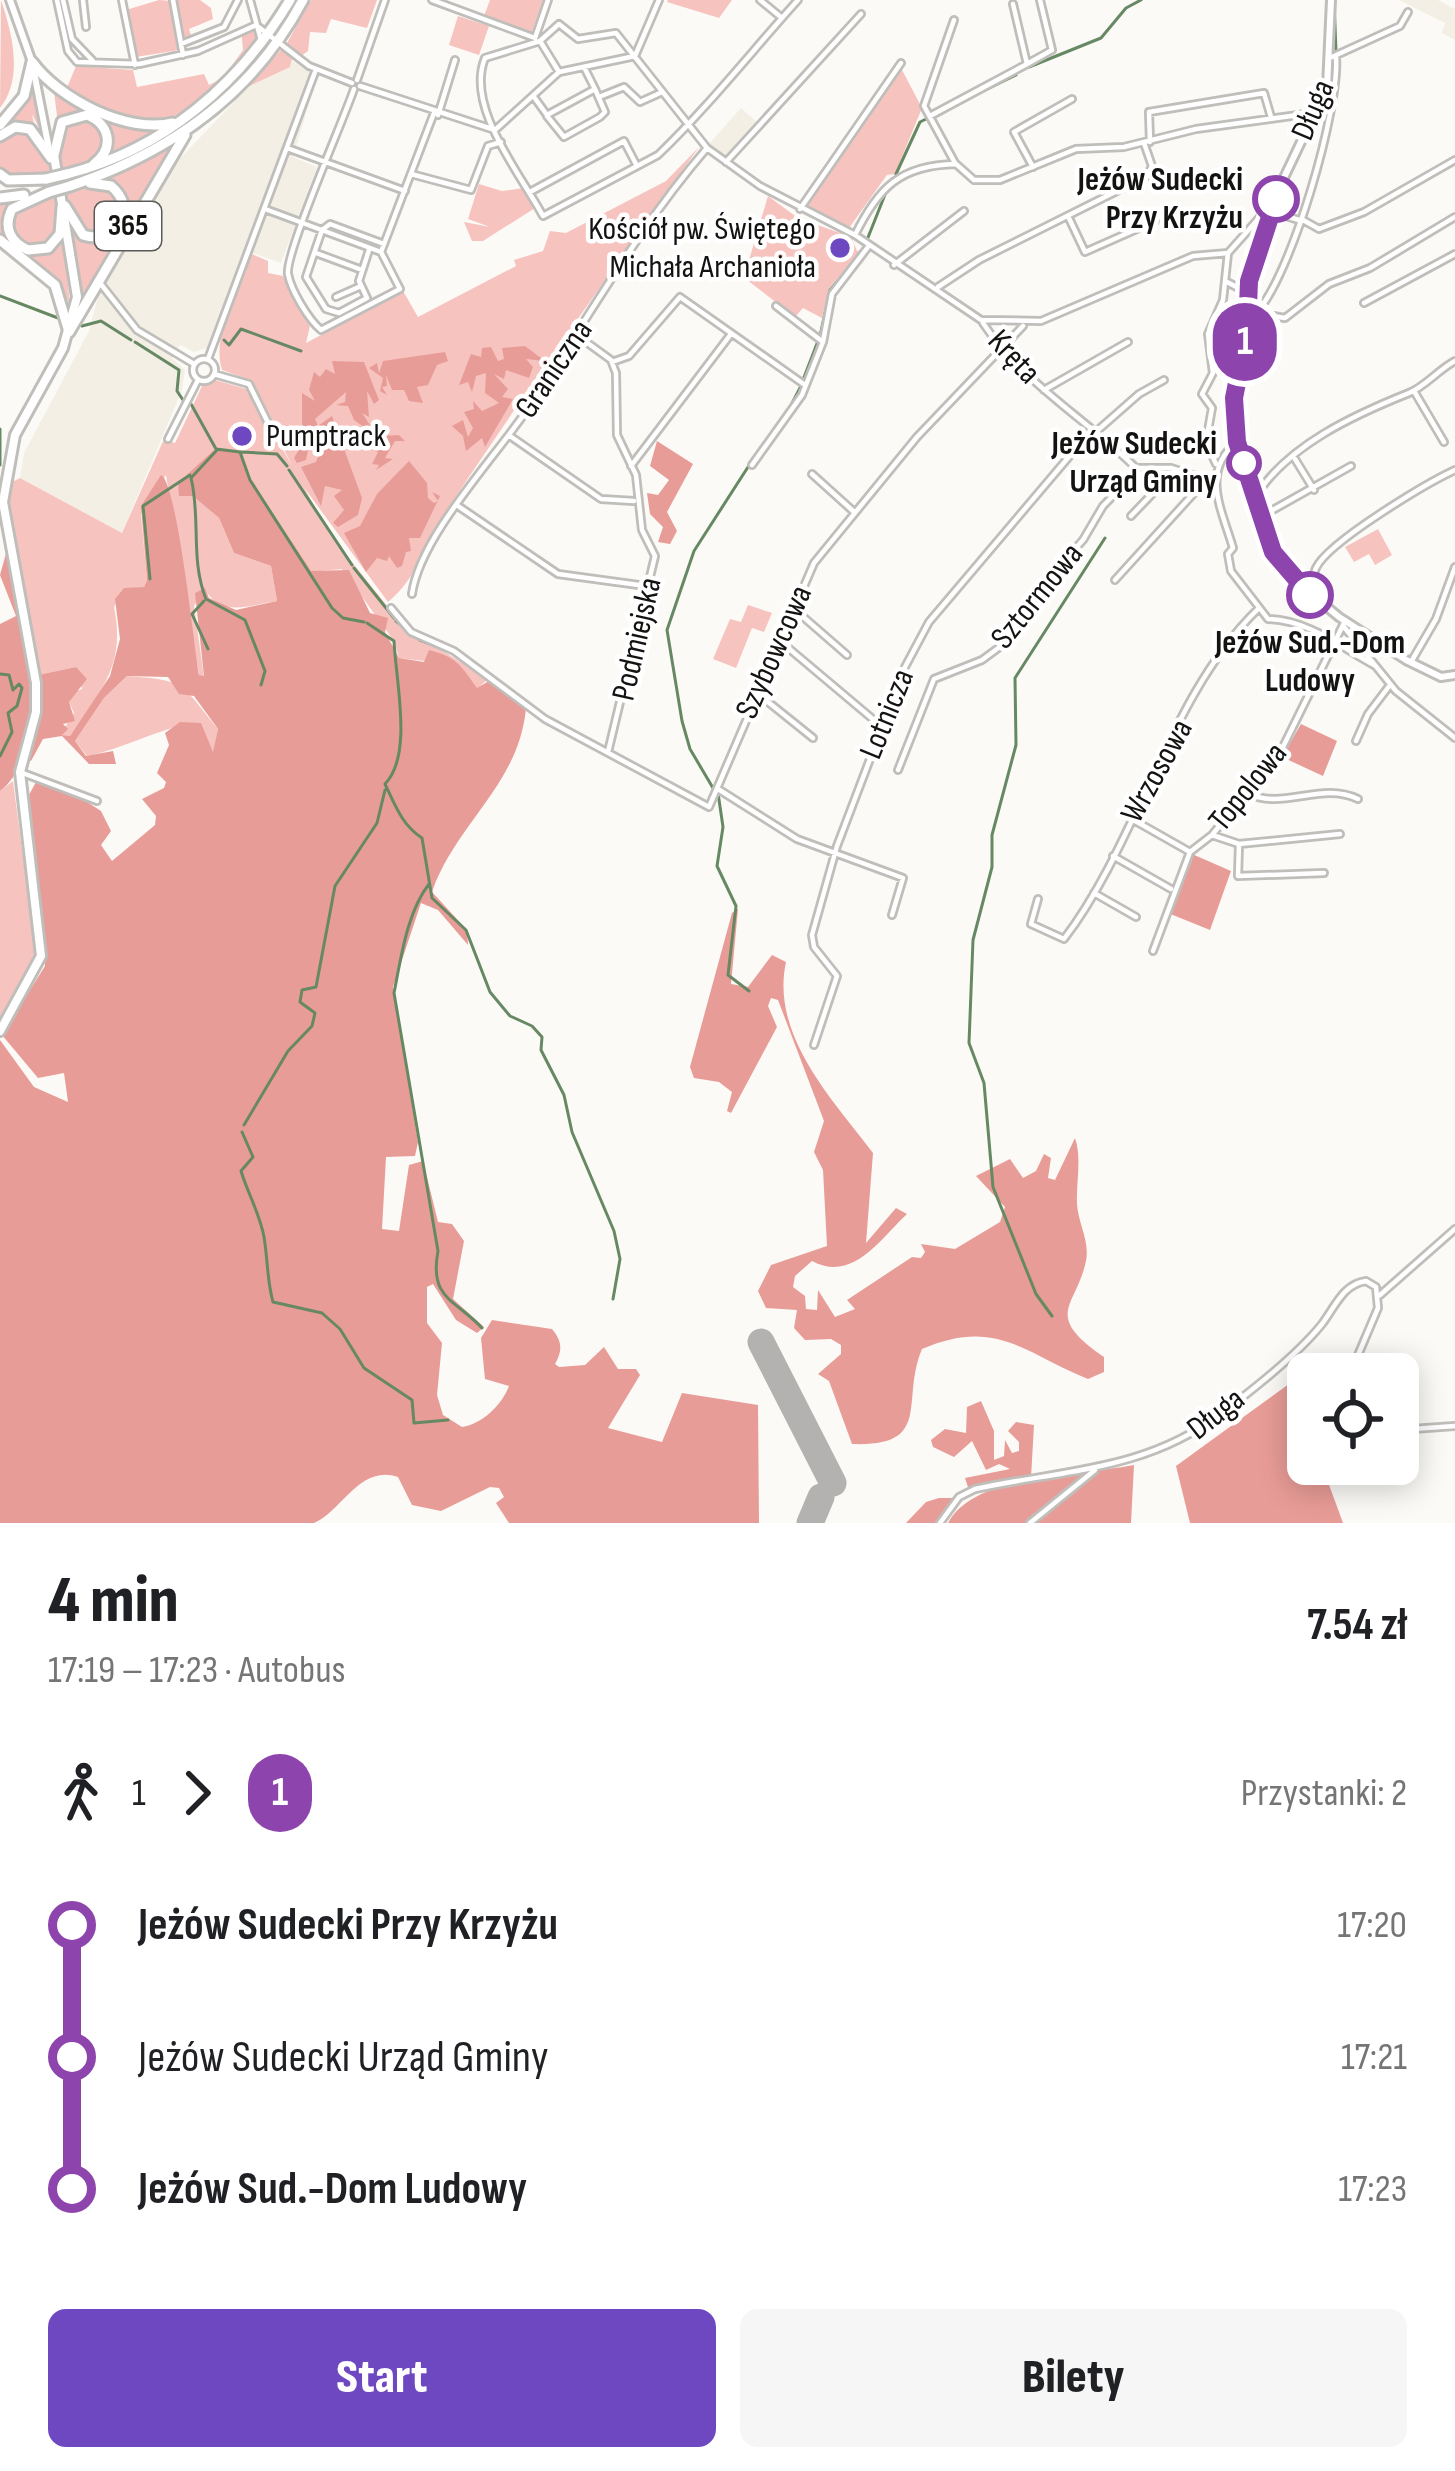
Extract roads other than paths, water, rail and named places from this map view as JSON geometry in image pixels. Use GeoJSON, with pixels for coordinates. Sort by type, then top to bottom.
{"type":"FeatureCollection","features":[{"type":"Feature","properties":{"kind":"main road"},"geometry":{"type":"LineString","coordinates":[[63,207],[61,229],[51,246],[31,251],[13,240],[8,227],[12,209],[137,160],[194,125],[246,79],[266,30],[290,0]]}},
{"type":"Feature","properties":{"kind":"main road"},"geometry":{"type":"LineString","coordinates":[[0,187],[67,174],[132,151],[194,112],[262,44],[266,30],[303,0]]}},
{"type":"Feature","properties":{"kind":"main road"},"geometry":{"type":"LineString","coordinates":[[32,62],[62,94],[136,122],[163,125],[194,112]]}},
{"type":"Feature","properties":{"kind":"main road"},"geometry":{"type":"LineString","coordinates":[[0,125],[22,99],[32,62]]}},
{"type":"Feature","properties":{"kind":"main road"},"geometry":{"type":"LineString","coordinates":[[52,156],[56,131],[70,116],[87,115],[102,124],[108,137],[104,154],[67,174]]}},
{"type":"Feature","properties":{"kind":"main road","name":"365"},"geometry":{"type":"LineString","coordinates":[[0,1031],[41,956],[20,772],[35,712],[36,683],[3,496],[15,435],[167,159],[194,125]]}},
{"type":"Feature","properties":{"kind":"main road"},"geometry":{"type":"LineString","coordinates":[[0,136],[15,127],[30,129],[52,156]]}},
{"type":"Feature","properties":{"kind":"main road","name":"365"},"geometry":{"type":"LineString","coordinates":[[52,156],[78,289],[69,332]]}},
{"type":"Feature","properties":{"kind":"main road"},"geometry":{"type":"LineString","coordinates":[[0,174],[8,180],[46,179]]}},
{"type":"Feature","properties":{"kind":"main road"},"geometry":{"type":"LineString","coordinates":[[63,207],[76,229],[89,238],[112,233],[124,217],[123,199],[111,186],[70,186]]}},
{"type":"Feature","properties":{"kind":"main road"},"geometry":{"type":"LineString","coordinates":[[0,198],[49,192]]}},
{"type":"Feature","properties":{"kind":"main road"},"geometry":{"type":"LineString","coordinates":[[0,240],[55,285],[69,332]]}},
{"type":"Feature","properties":{"kind":"street"},"geometry":{"type":"LineString","coordinates":[[10,0],[32,62],[52,156]]}},
{"type":"Feature","properties":{"kind":"street"},"geometry":{"type":"LineString","coordinates":[[60,0],[69,55],[76,62],[135,65],[266,30]]}},
{"type":"Feature","properties":{"kind":"street"},"geometry":{"type":"LineString","coordinates":[[60,0],[71,40],[93,64]]}},
{"type":"Feature","properties":{"kind":"street"},"geometry":{"type":"LineString","coordinates":[[83,0],[86,27]]}},
{"type":"Feature","properties":{"kind":"street"},"geometry":{"type":"LineString","coordinates":[[122,0],[135,65]]}},
{"type":"Feature","properties":{"kind":"street"},"geometry":{"type":"LineString","coordinates":[[173,0],[183,55]]}},
{"type":"Feature","properties":{"kind":"street"},"geometry":{"type":"LineString","coordinates":[[181,44],[224,27],[238,0]]}},
{"type":"Feature","properties":{"kind":"street"},"geometry":{"type":"LineString","coordinates":[[250,0],[266,30],[316,70],[495,130]]}},
{"type":"Feature","properties":{"kind":"street"},"geometry":{"type":"LineString","coordinates":[[365,292],[338,313],[326,309],[312,289],[306,277],[322,230],[330,224],[382,248],[400,289],[321,330],[288,272],[385,0]]}},
{"type":"Feature","properties":{"kind":"street"},"geometry":{"type":"LineString","coordinates":[[432,0],[538,39],[559,72]]}},
{"type":"Feature","properties":{"kind":"street"},"geometry":{"type":"LineString","coordinates":[[538,39],[548,0]]}},
{"type":"Feature","properties":{"kind":"street"},"geometry":{"type":"LineString","coordinates":[[635,56],[659,0]]}},
{"type":"Feature","properties":{"kind":"street"},"geometry":{"type":"LineString","coordinates":[[760,0],[782,18]]}},
{"type":"Feature","properties":{"kind":"street"},"geometry":{"type":"LineString","coordinates":[[798,0],[782,18],[685,124],[658,154],[543,216],[501,142],[478,87],[485,58],[538,39],[559,24],[578,39],[616,33],[685,124],[707,148],[800,209],[855,235],[894,265],[938,287],[981,320],[1024,324],[1193,256],[1228,253]]}},
{"type":"Feature","properties":{"kind":"street"},"geometry":{"type":"LineString","coordinates":[[931,118],[1052,50],[1040,0]]}},
{"type":"Feature","properties":{"kind":"street","name":"Długa"},"geometry":{"type":"LineString","coordinates":[[1331,0],[1334,57],[1327,87],[1276,199],[1248,292],[1252,314],[1234,398],[1237,442],[1276,559],[1344,624],[1441,677],[1454,677]]}},
{"type":"Feature","properties":{"kind":"street"},"geometry":{"type":"LineString","coordinates":[[1013,4],[1027,64]]}},
{"type":"Feature","properties":{"kind":"street"},"geometry":{"type":"LineString","coordinates":[[1252,314],[1274,292],[1302,220],[1331,108],[1334,57],[1400,26],[1408,12]]}},
{"type":"Feature","properties":{"kind":"street"},"geometry":{"type":"LineString","coordinates":[[725,162],[861,14]]}},
{"type":"Feature","properties":{"kind":"street"},"geometry":{"type":"LineString","coordinates":[[954,20],[924,106],[956,164],[974,180],[987,181],[1076,149],[1147,142],[1313,112]]}},
{"type":"Feature","properties":{"kind":"street"},"geometry":{"type":"LineString","coordinates":[[495,130],[559,72],[635,56]]}},
{"type":"Feature","properties":{"kind":"street"},"geometry":{"type":"LineString","coordinates":[[382,248],[455,60]]}},
{"type":"Feature","properties":{"kind":"street"},"geometry":{"type":"LineString","coordinates":[[800,209],[901,63]]}},
{"type":"Feature","properties":{"kind":"street"},"geometry":{"type":"LineString","coordinates":[[534,97],[564,137],[603,115],[584,67]]}},
{"type":"Feature","properties":{"kind":"street"},"geometry":{"type":"LineString","coordinates":[[214,374],[208,359],[316,70]]}},
{"type":"Feature","properties":{"kind":"street"},"geometry":{"type":"LineString","coordinates":[[599,97],[624,87],[640,102],[661,93]]}},
{"type":"Feature","properties":{"kind":"street"},"geometry":{"type":"LineString","coordinates":[[547,116],[595,89]]}},
{"type":"Feature","properties":{"kind":"street"},"geometry":{"type":"LineString","coordinates":[[938,287],[1147,176],[1152,166],[1145,119],[1149,112],[1264,93],[1270,117]]}},
{"type":"Feature","properties":{"kind":"street"},"geometry":{"type":"LineString","coordinates":[[1033,167],[1014,132],[1072,99]]}},
{"type":"Feature","properties":{"kind":"street"},"geometry":{"type":"LineString","coordinates":[[530,192],[624,141],[637,166]]}},
{"type":"Feature","properties":{"kind":"street"},"geometry":{"type":"LineString","coordinates":[[412,171],[471,190],[488,146],[501,142]]}},
{"type":"Feature","properties":{"kind":"street"},"geometry":{"type":"LineString","coordinates":[[287,148],[405,191]]}},
{"type":"Feature","properties":{"kind":"street","name":"Graniczna"},"geometry":{"type":"LineString","coordinates":[[412,594],[458,506],[578,336],[631,247],[707,148]]}},
{"type":"Feature","properties":{"kind":"street"},"geometry":{"type":"LineString","coordinates":[[1273,212],[1319,229],[1354,217],[1455,160]]}},
{"type":"Feature","properties":{"kind":"street"},"geometry":{"type":"LineString","coordinates":[[855,235],[874,197],[890,179],[956,164]]}},
{"type":"Feature","properties":{"kind":"street"},"geometry":{"type":"LineString","coordinates":[[1216,464],[1206,442],[1212,408],[1202,394],[1213,374],[1208,334],[1227,282],[1228,253],[1276,199]]}},
{"type":"Feature","properties":{"kind":"street"},"geometry":{"type":"LineString","coordinates":[[265,209],[382,248]]}},
{"type":"Feature","properties":{"kind":"street"},"geometry":{"type":"LineString","coordinates":[[894,265],[964,211]]}},
{"type":"Feature","properties":{"kind":"street"},"geometry":{"type":"LineString","coordinates":[[1068,216],[1085,252],[1155,221]]}},
{"type":"Feature","properties":{"kind":"street"},"geometry":{"type":"LineString","coordinates":[[1252,314],[1285,318],[1329,284],[1370,268],[1455,217]]}},
{"type":"Feature","properties":{"kind":"street"},"geometry":{"type":"LineString","coordinates":[[752,465],[795,407],[823,342],[836,287],[866,255],[868,246]]}},
{"type":"Feature","properties":{"kind":"street"},"geometry":{"type":"LineString","coordinates":[[365,292],[362,270],[370,247]]}},
{"type":"Feature","properties":{"kind":"street"},"geometry":{"type":"LineString","coordinates":[[315,253],[362,270]]}},
{"type":"Feature","properties":{"kind":"street"},"geometry":{"type":"LineString","coordinates":[[1364,303],[1455,254]]}},
{"type":"Feature","properties":{"kind":"street"},"geometry":{"type":"LineString","coordinates":[[1227,282],[1248,292]]}},
{"type":"Feature","properties":{"kind":"street"},"geometry":{"type":"LineString","coordinates":[[98,286],[137,331],[194,364],[198,380],[168,440]]}},
{"type":"Feature","properties":{"kind":"street"},"geometry":{"type":"LineString","coordinates":[[299,296],[312,289]]}},
{"type":"Feature","properties":{"kind":"street"},"geometry":{"type":"LineString","coordinates":[[336,296],[376,294]]}},
{"type":"Feature","properties":{"kind":"street"},"geometry":{"type":"LineString","coordinates":[[578,336],[612,362],[628,356],[680,297],[805,385]]}},
{"type":"Feature","properties":{"kind":"street"},"geometry":{"type":"LineString","coordinates":[[776,306],[823,342]]}},
{"type":"Feature","properties":{"kind":"street","name":"Kręta"},"geometry":{"type":"LineString","coordinates":[[981,320],[1000,348],[1044,390],[1139,469]]}},
{"type":"Feature","properties":{"kind":"street","name":"Szybowcowa"},"geometry":{"type":"LineString","coordinates":[[717,788],[814,563],[932,421],[1024,324]]}},
{"type":"Feature","properties":{"kind":"street"},"geometry":{"type":"LineString","coordinates":[[631,466],[731,334]]}},
{"type":"Feature","properties":{"kind":"street"},"geometry":{"type":"LineString","coordinates":[[1044,390],[1128,342]]}},
{"type":"Feature","properties":{"kind":"street"},"geometry":{"type":"LineString","coordinates":[[194,364],[208,359]]}},
{"type":"Feature","properties":{"kind":"street","name":"Podmiejska"},"geometry":{"type":"LineString","coordinates":[[608,752],[655,556],[636,501],[631,466],[616,435],[612,362]]}},
{"type":"Feature","properties":{"kind":"street"},"geometry":{"type":"LineString","coordinates":[[1255,497],[1294,457],[1360,411],[1414,391],[1455,362]]}},
{"type":"Feature","properties":{"kind":"street"},"geometry":{"type":"LineString","coordinates":[[198,380],[214,374],[249,384],[274,435]]}},
{"type":"Feature","properties":{"kind":"street","name":"Lotnicza"},"geometry":{"type":"LineString","coordinates":[[814,1045],[837,976],[812,941],[835,851],[881,726],[929,622],[1097,430],[1164,380]]}},
{"type":"Feature","properties":{"kind":"street"},"geometry":{"type":"LineString","coordinates":[[1414,391],[1444,442]]}},
{"type":"Feature","properties":{"kind":"street"},"geometry":{"type":"LineString","coordinates":[[510,436],[601,499],[636,501]]}},
{"type":"Feature","properties":{"kind":"street"},"geometry":{"type":"LineString","coordinates":[[1237,442],[1216,464],[1214,482],[1233,548],[1229,564],[1268,619],[1303,622],[1333,646],[1374,664]]}},
{"type":"Feature","properties":{"kind":"street"},"geometry":{"type":"LineString","coordinates":[[1294,457],[1314,490]]}},
{"type":"Feature","properties":{"kind":"street"},"geometry":{"type":"LineString","coordinates":[[1261,516],[1351,466]]}},
{"type":"Feature","properties":{"kind":"street"},"geometry":{"type":"LineString","coordinates":[[1139,469],[1174,470],[1214,482]]}},
{"type":"Feature","properties":{"kind":"street","name":"Sztormowa"},"geometry":{"type":"LineString","coordinates":[[898,770],[934,679],[991,655],[1083,540],[1103,506],[1139,469]]}},
{"type":"Feature","properties":{"kind":"street"},"geometry":{"type":"LineString","coordinates":[[1131,516],[1174,470]]}},
{"type":"Feature","properties":{"kind":"street"},"geometry":{"type":"LineString","coordinates":[[1310,595],[1315,568],[1339,546],[1418,488],[1455,470]]}},
{"type":"Feature","properties":{"kind":"street"},"geometry":{"type":"LineString","coordinates":[[812,474],[854,511]]}},
{"type":"Feature","properties":{"kind":"street"},"geometry":{"type":"LineString","coordinates":[[1115,580],[1205,482]]}},
{"type":"Feature","properties":{"kind":"street"},"geometry":{"type":"LineString","coordinates":[[458,506],[558,574],[647,586]]}},
{"type":"Feature","properties":{"kind":"street"},"geometry":{"type":"LineString","coordinates":[[1411,662],[1436,619],[1455,567]]}},
{"type":"Feature","properties":{"kind":"street"},"geometry":{"type":"LineString","coordinates":[[792,607],[847,655]]}},
{"type":"Feature","properties":{"kind":"street"},"geometry":{"type":"LineString","coordinates":[[391,608],[411,632],[454,651],[540,716],[709,807],[717,788],[797,839],[903,878],[892,915]]}},
{"type":"Feature","properties":{"kind":"street","name":"Wrzosowa"},"geometry":{"type":"LineString","coordinates":[[1038,899],[1031,924],[1064,939],[1094,893],[1224,644],[1258,609]]}},
{"type":"Feature","properties":{"kind":"street"},"geometry":{"type":"LineString","coordinates":[[1344,624],[1390,685],[1455,738]]}},
{"type":"Feature","properties":{"kind":"street","name":"Topolowa"},"geometry":{"type":"LineString","coordinates":[[1153,951],[1190,851],[1212,835],[1297,724],[1344,624]]}},
{"type":"Feature","properties":{"kind":"street"},"geometry":{"type":"LineString","coordinates":[[777,640],[881,726]]}},
{"type":"Feature","properties":{"kind":"street"},"geometry":{"type":"LineString","coordinates":[[1356,741],[1368,714],[1390,685]]}},
{"type":"Feature","properties":{"kind":"street"},"geometry":{"type":"LineString","coordinates":[[756,693],[814,738]]}},
{"type":"Feature","properties":{"kind":"street"},"geometry":{"type":"LineString","coordinates":[[20,772],[97,801]]}},
{"type":"Feature","properties":{"kind":"street"},"geometry":{"type":"LineString","coordinates":[[1247,793],[1269,800],[1331,791],[1358,799]]}},
{"type":"Feature","properties":{"kind":"street"},"geometry":{"type":"LineString","coordinates":[[1130,818],[1190,851]]}},
{"type":"Feature","properties":{"kind":"street"},"geometry":{"type":"LineString","coordinates":[[1212,835],[1239,844],[1340,834]]}},
{"type":"Feature","properties":{"kind":"street"},"geometry":{"type":"LineString","coordinates":[[1239,844],[1238,876],[1324,873]]}},
{"type":"Feature","properties":{"kind":"street"},"geometry":{"type":"LineString","coordinates":[[1113,856],[1173,890]]}},
{"type":"Feature","properties":{"kind":"street"},"geometry":{"type":"LineString","coordinates":[[1094,893],[1136,916]]}},
{"type":"Feature","properties":{"kind":"street"},"geometry":{"type":"LineString","coordinates":[[1358,1353],[1380,1295],[1455,1229]]}},
{"type":"Feature","properties":{"kind":"street","name":"Długa"},"geometry":{"type":"LineString","coordinates":[[1095,1470],[1175,1444],[1224,1411],[1309,1339],[1350,1286],[1366,1281],[1380,1295]]}},
{"type":"Feature","properties":{"kind":"street"},"geometry":{"type":"LineString","coordinates":[[1419,1429],[1455,1426]]}},
{"type":"Feature","properties":{"kind":"street"},"geometry":{"type":"LineString","coordinates":[[940,1523],[959,1497],[975,1489],[1095,1470]]}},
{"type":"Feature","properties":{"kind":"street"},"geometry":{"type":"LineString","coordinates":[[1030,1523],[1095,1470]]}},
{"type":"Feature","properties":{"kind":"waterway"},"geometry":{"type":"LineString","coordinates":[[1029,67],[1101,38],[1126,8],[1141,0]]}},
{"type":"Feature","properties":{"kind":"waterway"},"geometry":{"type":"LineString","coordinates":[[1334,0],[1336,51]]}},
{"type":"Feature","properties":{"kind":"waterway"},"geometry":{"type":"LineString","coordinates":[[896,174],[920,122],[1016,75]]}},
{"type":"Feature","properties":{"kind":"waterway"},"geometry":{"type":"LineString","coordinates":[[867,240],[886,192]]}},
{"type":"Feature","properties":{"kind":"waterway"},"geometry":{"type":"LineString","coordinates":[[820,336],[830,290],[852,264]]}},
{"type":"Feature","properties":{"kind":"waterway"},"geometry":{"type":"LineString","coordinates":[[0,296],[58,318]]}},
{"type":"Feature","properties":{"kind":"waterway"},"geometry":{"type":"LineString","coordinates":[[82,326],[101,321],[131,340]]}},
{"type":"Feature","properties":{"kind":"waterway"},"geometry":{"type":"LineString","coordinates":[[224,340],[229,345],[241,329],[301,351]]}},
{"type":"Feature","properties":{"kind":"waterway"},"geometry":{"type":"LineString","coordinates":[[803,380],[818,341]]}},
{"type":"Feature","properties":{"kind":"waterway"},"geometry":{"type":"LineString","coordinates":[[135,342],[179,370],[177,391],[183,400]]}},
{"type":"Feature","properties":{"kind":"waterway"},"geometry":{"type":"LineString","coordinates":[[788,411],[801,386]]}},
{"type":"Feature","properties":{"kind":"waterway"},"geometry":{"type":"LineString","coordinates":[[191,404],[216,449],[240,452],[250,480],[332,608],[343,618],[364,622]]}},
{"type":"Feature","properties":{"kind":"waterway"},"geometry":{"type":"LineString","coordinates":[[0,429],[0,465]]}},
{"type":"Feature","properties":{"kind":"waterway"},"geometry":{"type":"LineString","coordinates":[[217,450],[191,478],[198,569],[206,599],[245,620],[265,671],[261,685]]}},
{"type":"Feature","properties":{"kind":"waterway"},"geometry":{"type":"LineString","coordinates":[[241,452],[277,454],[287,466]]}},
{"type":"Feature","properties":{"kind":"waterway"},"geometry":{"type":"LineString","coordinates":[[713,788],[690,749],[667,630],[694,551],[748,467]]}},
{"type":"Feature","properties":{"kind":"waterway"},"geometry":{"type":"LineString","coordinates":[[289,470],[352,565]]}},
{"type":"Feature","properties":{"kind":"waterway"},"geometry":{"type":"LineString","coordinates":[[150,579],[143,506],[190,475]]}},
{"type":"Feature","properties":{"kind":"waterway"},"geometry":{"type":"LineString","coordinates":[[1052,1316],[1036,1294],[993,1187],[984,1083],[969,1043],[973,940],[992,867],[992,835],[1016,745],[1015,678],[1105,538]]}},
{"type":"Feature","properties":{"kind":"waterway"},"geometry":{"type":"LineString","coordinates":[[354,568],[394,618]]}},
{"type":"Feature","properties":{"kind":"waterway"},"geometry":{"type":"LineString","coordinates":[[204,601],[192,614],[208,649]]}},
{"type":"Feature","properties":{"kind":"waterway"},"geometry":{"type":"LineString","coordinates":[[396,621],[419,639]]}},
{"type":"Feature","properties":{"kind":"waterway"},"geometry":{"type":"LineString","coordinates":[[367,623],[394,641],[401,737],[394,771],[385,784],[404,821],[422,838],[432,898],[466,930],[490,992],[510,1016],[532,1026],[542,1037],[541,1050],[564,1095],[572,1132],[614,1231],[620,1259],[613,1299]]}},
{"type":"Feature","properties":{"kind":"waterway"},"geometry":{"type":"LineString","coordinates":[[420,640],[436,646]]}},
{"type":"Feature","properties":{"kind":"waterway"},"geometry":{"type":"LineString","coordinates":[[0,674],[9,675],[13,690],[19,684],[22,688],[17,706],[8,713],[12,732],[0,756]]}},
{"type":"Feature","properties":{"kind":"waterway"},"geometry":{"type":"LineString","coordinates":[[244,1125],[288,1051],[312,1026],[315,1013],[300,1002],[302,990],[316,987],[335,886],[377,823],[385,790]]}},
{"type":"Feature","properties":{"kind":"waterway"},"geometry":{"type":"LineString","coordinates":[[718,793],[723,827],[717,866],[736,906],[728,975],[749,991]]}},
{"type":"Feature","properties":{"kind":"waterway"},"geometry":{"type":"LineString","coordinates":[[429,884],[410,922],[394,993],[438,1251],[437,1279],[446,1297],[482,1328]]}},
{"type":"Feature","properties":{"kind":"waterway"},"geometry":{"type":"LineString","coordinates":[[242,1132],[253,1157],[241,1171],[262,1229],[273,1302],[322,1313],[340,1329],[364,1368],[412,1400],[414,1423],[448,1420]]}},
{"type":"Feature","properties":{"kind":"place","name":"Jeżów Sudecki Przy Krzyżu"},"geometry":{"type":"Point","coordinates":[1276,199]}},
{"type":"Feature","properties":{"kind":"place","name":"Kościół pw. Świętego Michała Archanioła"},"geometry":{"type":"Point","coordinates":[840,248]}},
{"type":"Feature","properties":{"kind":"place","name":"Pumptrack"},"geometry":{"type":"Point","coordinates":[242,436]}},
{"type":"Feature","properties":{"kind":"place","name":"Jeżów Sudecki Urząd Gminy"},"geometry":{"type":"Point","coordinates":[1244,463]}},
{"type":"Feature","properties":{"kind":"place","name":"Jeżów Sud.-Dom Ludowy"},"geometry":{"type":"Point","coordinates":[1310,595]}}]}
